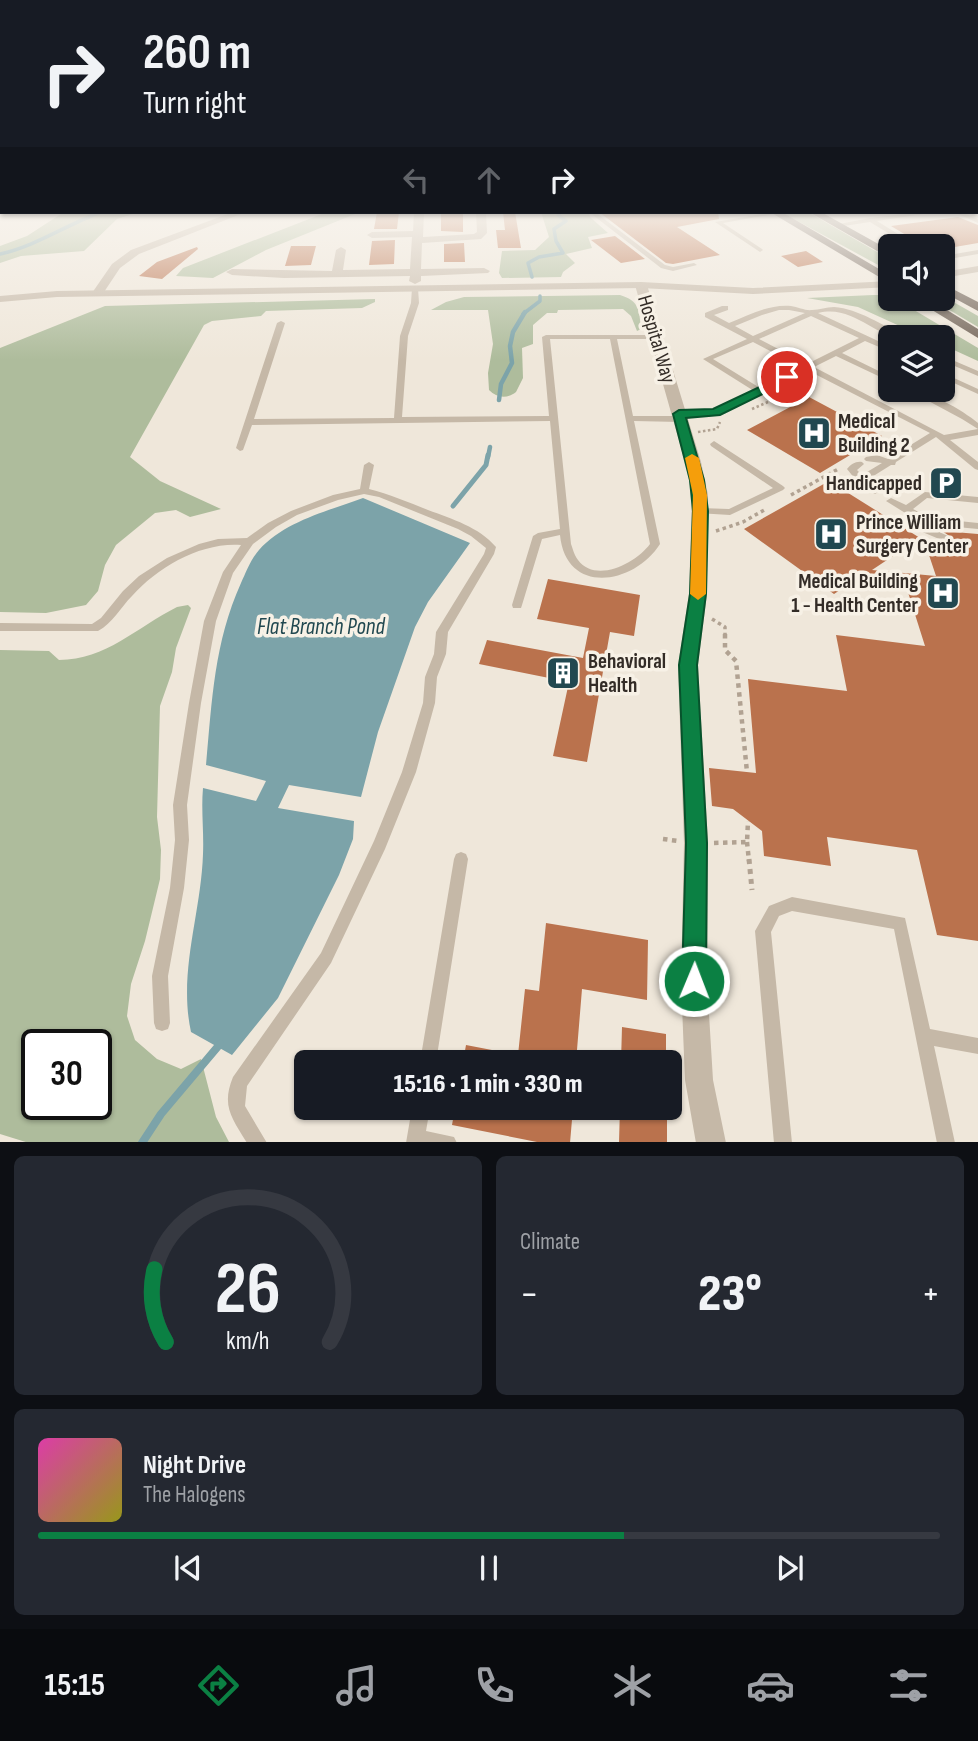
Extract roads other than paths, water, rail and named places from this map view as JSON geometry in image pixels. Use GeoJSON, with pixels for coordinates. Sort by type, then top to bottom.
{"type":"FeatureCollection","features":[{"type":"Feature","properties":{"kind":"main road"},"geometry":{"type":"LineString","coordinates":[[843,253],[878,275]]}},
{"type":"Feature","properties":{"kind":"main road"},"geometry":{"type":"LineString","coordinates":[[955,294],[978,307]]}},
{"type":"Feature","properties":{"kind":"main road"},"geometry":{"type":"LineString","coordinates":[[940,311],[978,334]]}},
{"type":"Feature","properties":{"kind":"street"},"geometry":{"type":"LineString","coordinates":[[98,293],[116,267],[133,253]]}},
{"type":"Feature","properties":{"kind":"street"},"geometry":{"type":"LineString","coordinates":[[337,274],[340,253]]}},
{"type":"Feature","properties":{"kind":"street"},"geometry":{"type":"LineString","coordinates":[[415,288],[417,253]]}},
{"type":"Feature","properties":{"kind":"street"},"geometry":{"type":"LineString","coordinates":[[955,273],[978,269]]}},
{"type":"Feature","properties":{"kind":"street"},"geometry":{"type":"LineString","coordinates":[[232,272],[337,274],[484,271]]}},
{"type":"Feature","properties":{"kind":"street"},"geometry":{"type":"LineString","coordinates":[[0,299],[98,293],[641,285],[753,291],[878,284]]}},
{"type":"Feature","properties":{"kind":"street","name":"Hospital Way"},"geometry":{"type":"LineString","coordinates":[[641,285],[697,480],[700,511],[698,594],[688,665],[696,843],[695,993],[699,1080],[711,1142]]}},
{"type":"Feature","properties":{"kind":"lane"},"geometry":{"type":"LineString","coordinates":[[645,253],[663,267],[673,269],[694,265]]}},
{"type":"Feature","properties":{"kind":"lane"},"geometry":{"type":"LineString","coordinates":[[398,420],[404,336],[415,303],[415,288]]}},
{"type":"Feature","properties":{"kind":"lane"},"geometry":{"type":"LineString","coordinates":[[729,326],[773,307],[800,308],[878,344]]}},
{"type":"Feature","properties":{"kind":"lane"},"geometry":{"type":"LineString","coordinates":[[724,308],[708,315],[940,436],[978,467]]}},
{"type":"Feature","properties":{"kind":"lane"},"geometry":{"type":"LineString","coordinates":[[760,391],[707,359],[820,309],[836,309],[878,328]]}},
{"type":"Feature","properties":{"kind":"lane"},"geometry":{"type":"LineString","coordinates":[[240,448],[281,323]]}},
{"type":"Feature","properties":{"kind":"lane"},"geometry":{"type":"LineString","coordinates":[[613,337],[655,544],[649,556],[625,572],[590,570],[573,561],[565,531],[546,337],[613,337],[656,337]]}},
{"type":"Feature","properties":{"kind":"lane"},"geometry":{"type":"LineString","coordinates":[[629,418],[681,422],[716,413],[865,338]]}},
{"type":"Feature","properties":{"kind":"lane"},"geometry":{"type":"LineString","coordinates":[[836,352],[878,373]]}},
{"type":"Feature","properties":{"kind":"lane"},"geometry":{"type":"LineString","coordinates":[[955,363],[978,374]]}},
{"type":"Feature","properties":{"kind":"lane"},"geometry":{"type":"LineString","coordinates":[[955,381],[978,392]]}},
{"type":"Feature","properties":{"kind":"lane"},"geometry":{"type":"LineString","coordinates":[[936,402],[965,417],[978,429]]}},
{"type":"Feature","properties":{"kind":"lane"},"geometry":{"type":"LineString","coordinates":[[249,422],[554,418]]}},
{"type":"Feature","properties":{"kind":"lane"},"geometry":{"type":"LineString","coordinates":[[861,480],[940,436],[978,429]]}},
{"type":"Feature","properties":{"kind":"lane"},"geometry":{"type":"LineString","coordinates":[[700,511],[730,512],[780,488],[714,444]]}},
{"type":"Feature","properties":{"kind":"lane"},"geometry":{"type":"LineString","coordinates":[[869,459],[877,458],[892,463]]}},
{"type":"Feature","properties":{"kind":"lane"},"geometry":{"type":"LineString","coordinates":[[859,464],[852,469],[875,491]]}},
{"type":"Feature","properties":{"kind":"lane"},"geometry":{"type":"LineString","coordinates":[[364,491],[369,465]]}},
{"type":"Feature","properties":{"kind":"lane"},"geometry":{"type":"LineString","coordinates":[[162,1023],[160,976],[177,888],[182,840],[180,806],[201,669],[218,595],[228,572],[249,542],[294,513],[336,497],[364,491],[382,495],[475,534],[491,547],[442,632],[440,654],[431,677],[429,703],[410,772],[326,957],[239,1083],[236,1108],[257,1142]]}},
{"type":"Feature","properties":{"kind":"lane"},"geometry":{"type":"LineString","coordinates":[[910,512],[925,495],[978,500]]}},
{"type":"Feature","properties":{"kind":"lane"},"geometry":{"type":"LineString","coordinates":[[891,501],[928,521],[978,526]]}},
{"type":"Feature","properties":{"kind":"lane"},"geometry":{"type":"LineString","coordinates":[[910,512],[924,529],[944,538]]}},
{"type":"Feature","properties":{"kind":"lane"},"geometry":{"type":"LineString","coordinates":[[517,605],[538,536],[565,531]]}},
{"type":"Feature","properties":{"kind":"lane"},"geometry":{"type":"LineString","coordinates":[[0,627],[94,628],[106,621],[132,589],[159,568],[211,544],[227,540],[249,542]]}},
{"type":"Feature","properties":{"kind":"lane"},"geometry":{"type":"LineString","coordinates":[[430,1050],[461,859]]}},
{"type":"Feature","properties":{"kind":"lane"},"geometry":{"type":"LineString","coordinates":[[783,1142],[763,931],[774,911],[792,904],[900,923],[946,1142]]}},
{"type":"Feature","properties":{"kind":"lane"},"geometry":{"type":"LineString","coordinates":[[924,1036],[978,1046]]}},
{"type":"Feature","properties":{"kind":"lane"},"geometry":{"type":"LineString","coordinates":[[419,1120],[415,1140],[437,1142]]}},
{"type":"Feature","properties":{"kind":"water","name":"Flat Branch Pond"},"geometry":{"type":"Polygon","coordinates":[[[363,498],[470,543],[428,602],[415,627],[378,732],[361,797],[289,785],[278,808],[354,821],[353,839],[339,875],[278,998],[232,1055],[191,1032],[187,987],[203,854],[203,788],[256,801],[266,781],[206,765],[213,695],[225,628],[249,566],[269,540],[294,524],[363,498]]]}},
{"type":"Feature","properties":{"kind":"waterway"},"geometry":{"type":"LineString","coordinates":[[532,277],[528,263],[539,257],[561,253]]}},
{"type":"Feature","properties":{"kind":"waterway"},"geometry":{"type":"LineString","coordinates":[[524,313],[540,301],[540,296]]}},
{"type":"Feature","properties":{"kind":"waterway"},"geometry":{"type":"LineString","coordinates":[[499,400],[501,384],[512,363],[510,346],[513,332],[524,313]]}},
{"type":"Feature","properties":{"kind":"waterway"},"geometry":{"type":"LineString","coordinates":[[488,457],[490,447]]}},
{"type":"Feature","properties":{"kind":"waterway"},"geometry":{"type":"LineString","coordinates":[[453,506],[486,465],[488,455]]}},
{"type":"Feature","properties":{"kind":"waterway"},"geometry":{"type":"LineString","coordinates":[[143,1142],[161,1114],[220,1044]]}},
{"type":"Feature","properties":{"kind":"place","name":"Medical Building 2"},"geometry":{"type":"Point","coordinates":[814,433]}},
{"type":"Feature","properties":{"kind":"place","name":"Handicapped"},"geometry":{"type":"Point","coordinates":[946,483]}},
{"type":"Feature","properties":{"kind":"place","name":"Prince William Surgery Center"},"geometry":{"type":"Point","coordinates":[831,534]}},
{"type":"Feature","properties":{"kind":"place","name":"Medical Building 1 - Health Center"},"geometry":{"type":"Point","coordinates":[943,593]}},
{"type":"Feature","properties":{"kind":"place","name":"Behavioral Health"},"geometry":{"type":"Point","coordinates":[563,673]}}]}
